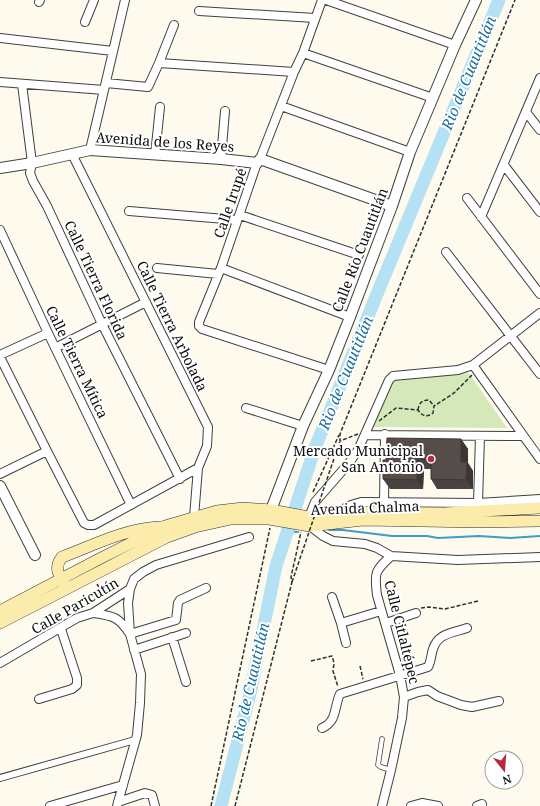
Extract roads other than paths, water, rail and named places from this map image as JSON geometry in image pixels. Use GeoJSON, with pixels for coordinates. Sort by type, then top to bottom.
{"type":"FeatureCollection","features":[{"type":"Feature","properties":{"kind":"main road","name":"Avenida Chalma"},"geometry":{"type":"LineString","coordinates":[[0,611],[165,526],[217,511],[243,508],[301,522],[363,520],[480,522],[540,521]]}},
{"type":"Feature","properties":{"kind":"main road","name":"Avenida Chalma"},"geometry":{"type":"LineString","coordinates":[[301,522],[351,512],[445,513],[540,508]]}},
{"type":"Feature","properties":{"kind":"main road","name":"Avenida Chalma"},"geometry":{"type":"LineString","coordinates":[[0,623],[167,537],[195,527],[231,519],[271,515]]}},
{"type":"Feature","properties":{"kind":"main road"},"geometry":{"type":"LineString","coordinates":[[67,589],[57,570],[58,562],[62,557],[129,531],[165,526]]}},
{"type":"Feature","properties":{"kind":"street"},"geometry":{"type":"LineString","coordinates":[[85,22],[94,0]]}},
{"type":"Feature","properties":{"kind":"street"},"geometry":{"type":"LineString","coordinates":[[90,150],[125,0]]}},
{"type":"Feature","properties":{"kind":"street","name":"Calle Irupé"},"geometry":{"type":"LineString","coordinates":[[322,0],[303,53],[259,161],[220,271],[199,322],[199,326],[202,329],[328,370]]}},
{"type":"Feature","properties":{"kind":"street"},"geometry":{"type":"LineString","coordinates":[[326,0],[455,45]]}},
{"type":"Feature","properties":{"kind":"street","name":"Calle Río Cuautitlán"},"geometry":{"type":"LineString","coordinates":[[271,515],[303,426],[350,317],[392,206],[410,152],[455,45],[476,0]]}},
{"type":"Feature","properties":{"kind":"street"},"geometry":{"type":"LineString","coordinates":[[199,11],[315,18]]}},
{"type":"Feature","properties":{"kind":"street"},"geometry":{"type":"LineString","coordinates":[[0,82],[22,84],[148,87],[174,25]]}},
{"type":"Feature","properties":{"kind":"street"},"geometry":{"type":"LineString","coordinates":[[0,38],[113,51]]}},
{"type":"Feature","properties":{"kind":"street"},"geometry":{"type":"LineString","coordinates":[[303,53],[433,98]]}},
{"type":"Feature","properties":{"kind":"street"},"geometry":{"type":"LineString","coordinates":[[159,63],[294,72]]}},
{"type":"Feature","properties":{"kind":"street"},"geometry":{"type":"LineString","coordinates":[[481,217],[540,78]]}},
{"type":"Feature","properties":{"kind":"street","name":"Calle Tierra Florida"},"geometry":{"type":"LineString","coordinates":[[22,84],[32,163],[30,173],[102,324],[180,479]]}},
{"type":"Feature","properties":{"kind":"street"},"geometry":{"type":"LineString","coordinates":[[281,106],[410,152]]}},
{"type":"Feature","properties":{"kind":"street"},"geometry":{"type":"LineString","coordinates":[[154,155],[160,107]]}},
{"type":"Feature","properties":{"kind":"street"},"geometry":{"type":"LineString","coordinates":[[222,159],[225,111]]}},
{"type":"Feature","properties":{"kind":"street"},"geometry":{"type":"LineString","coordinates":[[526,112],[540,130]]}},
{"type":"Feature","properties":{"kind":"street","name":"Avenida de los Reyes"},"geometry":{"type":"LineString","coordinates":[[0,168],[32,163],[90,150],[259,161],[392,206]]}},
{"type":"Feature","properties":{"kind":"street","name":"Calle Tierra Arbolada"},"geometry":{"type":"LineString","coordinates":[[72,154],[208,427],[207,446],[198,468],[194,517]]}},
{"type":"Feature","properties":{"kind":"street"},"geometry":{"type":"LineString","coordinates":[[504,164],[540,212]]}},
{"type":"Feature","properties":{"kind":"street"},"geometry":{"type":"LineString","coordinates":[[467,198],[540,294]]}},
{"type":"Feature","properties":{"kind":"street"},"geometry":{"type":"LineString","coordinates":[[129,211],[238,218],[359,255]]}},
{"type":"Feature","properties":{"kind":"street","name":"Calle Tierra Mítica"},"geometry":{"type":"LineString","coordinates":[[0,230],[55,348],[132,505]]}},
{"type":"Feature","properties":{"kind":"street"},"geometry":{"type":"LineString","coordinates":[[446,252],[540,374]]}},
{"type":"Feature","properties":{"kind":"street"},"geometry":{"type":"LineString","coordinates":[[157,268],[220,271],[350,317]]}},
{"type":"Feature","properties":{"kind":"street"},"geometry":{"type":"LineString","coordinates":[[55,348],[146,302]]}},
{"type":"Feature","properties":{"kind":"street"},"geometry":{"type":"LineString","coordinates":[[540,312],[510,335],[474,368],[393,376],[358,450],[349,463],[315,502],[301,522],[334,541],[365,544],[377,548],[391,556],[458,560],[540,557]]}},
{"type":"Feature","properties":{"kind":"street"},"geometry":{"type":"LineString","coordinates":[[48,333],[0,356],[84,523],[88,525],[94,524],[132,505],[198,468]]}},
{"type":"Feature","properties":{"kind":"street"},"geometry":{"type":"LineString","coordinates":[[474,368],[540,459]]}},
{"type":"Feature","properties":{"kind":"street"},"geometry":{"type":"LineString","coordinates":[[246,408],[303,426]]}},
{"type":"Feature","properties":{"kind":"street"},"geometry":{"type":"LineString","coordinates":[[366,432],[385,434],[523,436]]}},
{"type":"Feature","properties":{"kind":"street"},"geometry":{"type":"LineString","coordinates":[[384,502],[385,434]]}},
{"type":"Feature","properties":{"kind":"street"},"geometry":{"type":"LineString","coordinates":[[478,503],[480,436]]}},
{"type":"Feature","properties":{"kind":"street"},"geometry":{"type":"LineString","coordinates":[[0,474],[47,451]]}},
{"type":"Feature","properties":{"kind":"street"},"geometry":{"type":"LineString","coordinates":[[1,492],[35,555]]}},
{"type":"Feature","properties":{"kind":"street"},"geometry":{"type":"LineString","coordinates":[[338,514],[352,504],[361,502],[478,503],[540,499]]}},
{"type":"Feature","properties":{"kind":"street","name":"Calle Paricutín"},"geometry":{"type":"LineString","coordinates":[[0,663],[77,618],[93,613],[130,589],[134,579],[156,565],[248,537]]}},
{"type":"Feature","properties":{"kind":"street","name":"Calle Citlaltépec"},"geometry":{"type":"LineString","coordinates":[[382,806],[402,718],[404,697],[400,675],[377,595],[375,576],[378,568],[391,556]]}},
{"type":"Feature","properties":{"kind":"street"},"geometry":{"type":"LineString","coordinates":[[130,634],[176,620],[180,600],[206,588]]}},
{"type":"Feature","properties":{"kind":"street"},"geometry":{"type":"LineString","coordinates":[[118,804],[137,735],[140,703],[141,674],[130,634],[128,603],[130,589]]}},
{"type":"Feature","properties":{"kind":"street"},"geometry":{"type":"LineString","coordinates":[[332,597],[342,623],[346,643]]}},
{"type":"Feature","properties":{"kind":"street"},"geometry":{"type":"LineString","coordinates":[[342,623],[381,611]]}},
{"type":"Feature","properties":{"kind":"street"},"geometry":{"type":"LineString","coordinates":[[93,613],[110,616],[117,619],[130,634]]}},
{"type":"Feature","properties":{"kind":"street"},"geometry":{"type":"LineString","coordinates":[[386,623],[416,613]]}},
{"type":"Feature","properties":{"kind":"street"},"geometry":{"type":"LineString","coordinates":[[39,699],[72,689],[77,685],[77,678],[61,628]]}},
{"type":"Feature","properties":{"kind":"street"},"geometry":{"type":"LineString","coordinates":[[322,728],[328,725],[332,720],[340,694],[428,667],[433,649],[440,637],[467,628]]}},
{"type":"Feature","properties":{"kind":"street"},"geometry":{"type":"LineString","coordinates":[[134,650],[186,633]]}},
{"type":"Feature","properties":{"kind":"street"},"geometry":{"type":"LineString","coordinates":[[172,637],[186,682]]}},
{"type":"Feature","properties":{"kind":"street"},"geometry":{"type":"LineString","coordinates":[[404,697],[428,690],[437,696],[461,705],[472,707],[500,700]]}},
{"type":"Feature","properties":{"kind":"street"},"geometry":{"type":"LineString","coordinates":[[0,778],[135,740]]}},
{"type":"Feature","properties":{"kind":"street"},"geometry":{"type":"LineString","coordinates":[[50,806],[123,785]]}},
{"type":"Feature","properties":{"kind":"street"},"geometry":{"type":"LineString","coordinates":[[118,804],[145,793],[152,795],[155,806]]}},
{"type":"Feature","properties":{"kind":"street"},"geometry":{"type":"LineString","coordinates":[[412,806],[422,803],[438,806]]}},
{"type":"Feature","properties":{"kind":"lane"},"geometry":{"type":"LineString","coordinates":[[382,739],[378,764],[381,767],[391,770]]}},
{"type":"Feature","properties":{"kind":"waterway","name":"Rio de Cuautitlán"},"geometry":{"type":"LineString","coordinates":[[221,806],[250,694],[276,566],[315,448],[499,0]]}},
{"type":"Feature","properties":{"kind":"waterway"},"geometry":{"type":"LineString","coordinates":[[329,530],[343,530],[392,536],[427,536],[438,538],[479,536],[510,538],[540,536]]}},
{"type":"Feature","properties":{"kind":"waterway"},"geometry":{"type":"LineString","coordinates":[[288,531],[298,532]]}},
{"type":"Feature","properties":{"kind":"place","name":"Mercado Municipal San Antonio"},"geometry":{"type":"Point","coordinates":[431,459]}}]}
